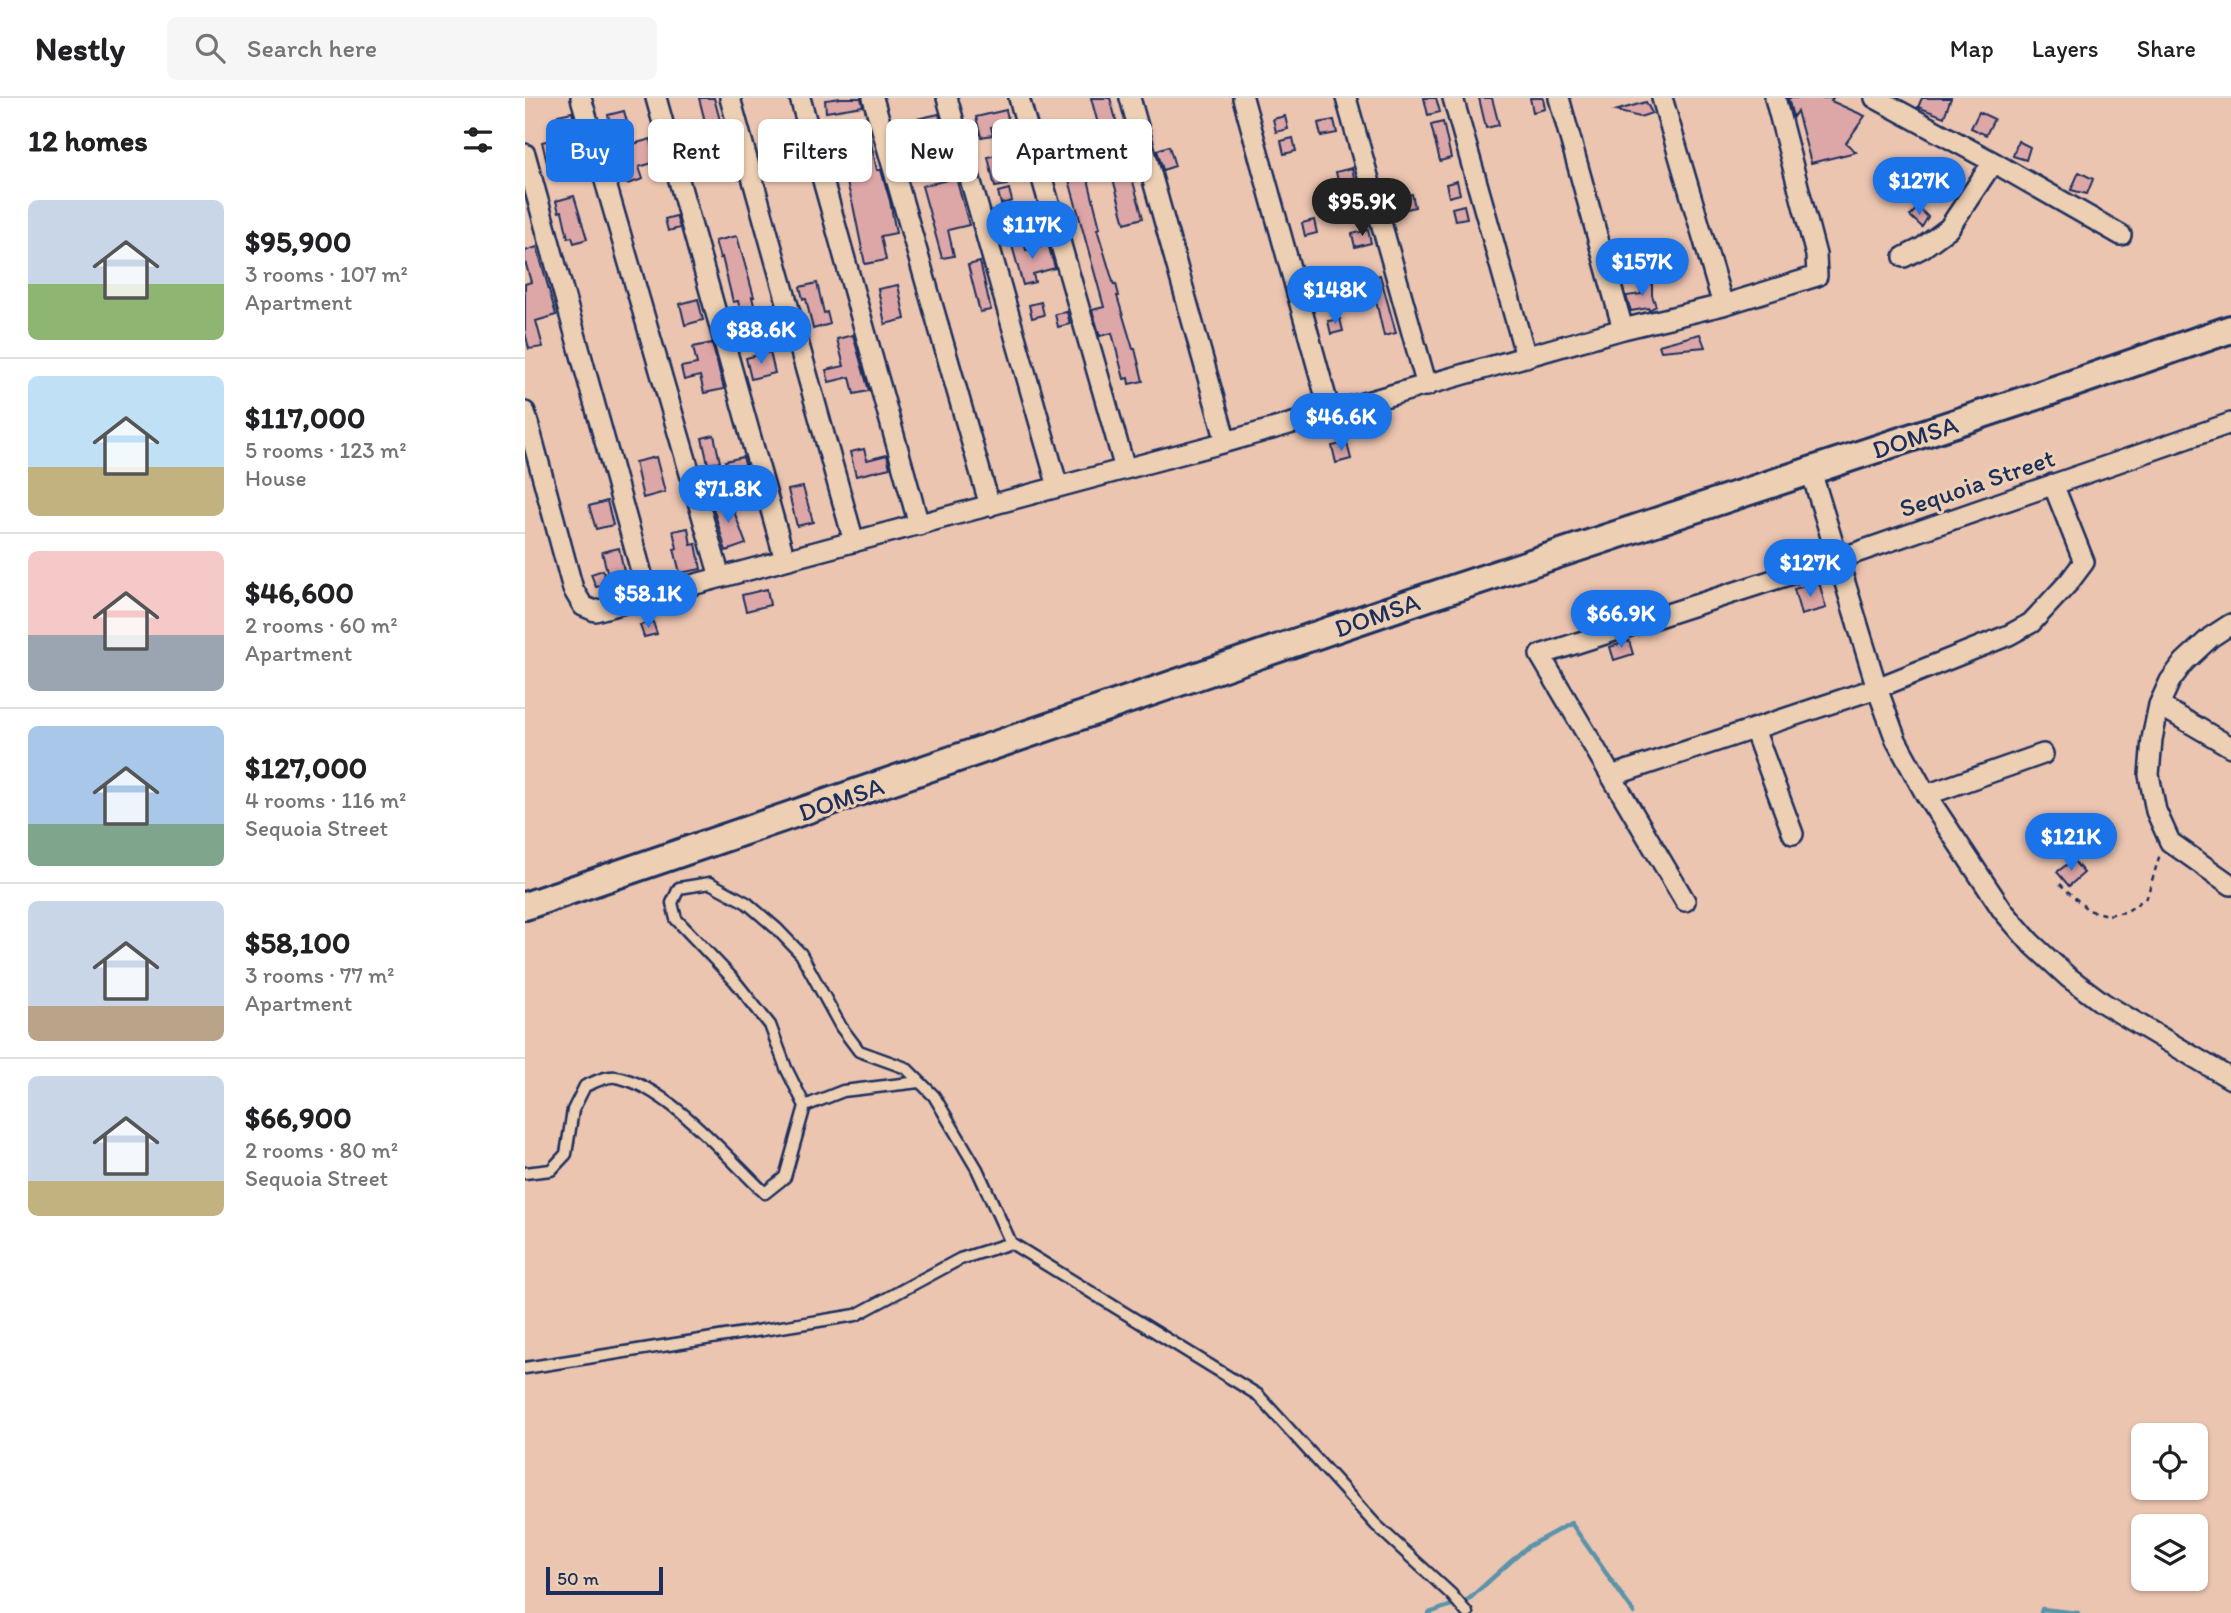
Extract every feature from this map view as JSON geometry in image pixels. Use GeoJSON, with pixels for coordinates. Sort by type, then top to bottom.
{"type":"FeatureCollection","features":[{"type":"Feature","properties":{"kind":"main road","name":"DOMSA"},"geometry":{"type":"LineString","coordinates":[[525,906],[1428,597],[2231,329]]}},
{"type":"Feature","properties":{"kind":"street"},"geometry":{"type":"LineString","coordinates":[[581,98],[720,577]]}},
{"type":"Feature","properties":{"kind":"street"},"geometry":{"type":"LineString","coordinates":[[656,98],[785,560]]}},
{"type":"Feature","properties":{"kind":"street"},"geometry":{"type":"LineString","coordinates":[[730,98],[854,542]]}},
{"type":"Feature","properties":{"kind":"street"},"geometry":{"type":"LineString","coordinates":[[800,98],[919,525]]}},
{"type":"Feature","properties":{"kind":"street"},"geometry":{"type":"LineString","coordinates":[[873,98],[991,506]]}},
{"type":"Feature","properties":{"kind":"street"},"geometry":{"type":"LineString","coordinates":[[947,98],[1058,487]]}},
{"type":"Feature","properties":{"kind":"street"},"geometry":{"type":"LineString","coordinates":[[1019,98],[1125,469]]}},
{"type":"Feature","properties":{"kind":"street"},"geometry":{"type":"LineString","coordinates":[[1130,98],[1226,442]]}},
{"type":"Feature","properties":{"kind":"street"},"geometry":{"type":"LineString","coordinates":[[1243,98],[1330,412]]}},
{"type":"Feature","properties":{"kind":"street"},"geometry":{"type":"LineString","coordinates":[[1346,98],[1427,386]]}},
{"type":"Feature","properties":{"kind":"street"},"geometry":{"type":"LineString","coordinates":[[1453,98],[1526,357]]}},
{"type":"Feature","properties":{"kind":"street"},"geometry":{"type":"LineString","coordinates":[[1559,98],[1623,329]]}},
{"type":"Feature","properties":{"kind":"street"},"geometry":{"type":"LineString","coordinates":[[1663,98],[1723,305]]}},
{"type":"Feature","properties":{"kind":"street"},"geometry":{"type":"LineString","coordinates":[[525,412],[573,589],[583,606],[596,611],[1226,442],[1623,329],[1723,305],[1817,276],[1816,255],[1775,98]]}},
{"type":"Feature","properties":{"kind":"street"},"geometry":{"type":"LineString","coordinates":[[1875,98],[2120,235]]}},
{"type":"Feature","properties":{"kind":"street"},"geometry":{"type":"LineString","coordinates":[[525,154],[648,596]]}},
{"type":"Feature","properties":{"kind":"street"},"geometry":{"type":"LineString","coordinates":[[1904,257],[1922,248],[1949,228],[1993,162]]}},
{"type":"Feature","properties":{"kind":"street","name":"Sequoia Street"},"geometry":{"type":"LineString","coordinates":[[1611,776],[1540,655],[1838,559],[2231,423]]}},
{"type":"Feature","properties":{"kind":"street"},"geometry":{"type":"LineString","coordinates":[[1811,471],[1877,688],[1896,740],[1926,794],[2003,911],[2068,977],[2103,1003],[2231,1079]]}},
{"type":"Feature","properties":{"kind":"street"},"geometry":{"type":"LineString","coordinates":[[1685,901],[1611,776],[1877,688],[2009,635],[2031,623],[2084,562],[2053,484]]}},
{"type":"Feature","properties":{"kind":"street"},"geometry":{"type":"LineString","coordinates":[[2231,624],[2211,637],[2184,662],[2171,681],[2159,705],[2152,739],[2149,775],[2156,811],[2170,842],[2231,885]]}},
{"type":"Feature","properties":{"kind":"street"},"geometry":{"type":"LineString","coordinates":[[2159,705],[2231,747]]}},
{"type":"Feature","properties":{"kind":"street"},"geometry":{"type":"LineString","coordinates":[[1754,729],[1793,834]]}},
{"type":"Feature","properties":{"kind":"street"},"geometry":{"type":"LineString","coordinates":[[1926,794],[2043,754]]}},
{"type":"Feature","properties":{"kind":"lane"},"geometry":{"type":"LineString","coordinates":[[525,1173],[551,1170],[566,1154],[573,1110],[585,1086],[614,1076],[647,1088],[675,1106],[765,1193],[785,1177],[805,1106],[786,1068],[770,1025],[734,980],[676,919],[672,903],[679,888],[710,883],[747,903],[801,954],[841,1027],[859,1051],[906,1068],[934,1096],[977,1169],[1011,1243],[1258,1395],[1375,1525],[1451,1594],[1467,1613]]}},
{"type":"Feature","properties":{"kind":"lane"},"geometry":{"type":"LineString","coordinates":[[805,1106],[843,1091],[919,1082]]}},
{"type":"Feature","properties":{"kind":"lane"},"geometry":{"type":"LineString","coordinates":[[525,1368],[856,1315],[960,1259],[1011,1243]]}},
{"type":"Feature","properties":{"kind":"path"},"geometry":{"type":"LineString","coordinates":[[2060,884],[2088,910],[2107,915],[2126,912],[2147,897],[2160,854],[2170,842]]}},
{"type":"Feature","properties":{"kind":"building"},"geometry":{"type":"Polygon","coordinates":[[[699,98],[714,98],[720,119],[704,119],[699,98]]]}},
{"type":"Feature","properties":{"kind":"building"},"geometry":{"type":"Polygon","coordinates":[[[861,98],[863,106],[826,112],[825,100],[861,98]]]}},
{"type":"Feature","properties":{"kind":"building"},"geometry":{"type":"Polygon","coordinates":[[[1091,98],[1110,98],[1116,119],[1097,119],[1091,98]]]}},
{"type":"Feature","properties":{"kind":"building"},"geometry":{"type":"Polygon","coordinates":[[[1424,98],[1436,98],[1440,112],[1428,115],[1424,98]]]}},
{"type":"Feature","properties":{"kind":"building"},"geometry":{"type":"Polygon","coordinates":[[[1479,98],[1492,98],[1499,125],[1486,128],[1479,98]]]}},
{"type":"Feature","properties":{"kind":"building"},"geometry":{"type":"Polygon","coordinates":[[[1530,98],[1543,98],[1545,109],[1533,112],[1530,98]]]}},
{"type":"Feature","properties":{"kind":"building"},"geometry":{"type":"Polygon","coordinates":[[[1788,98],[1833,98],[1831,101],[1865,116],[1846,143],[1856,152],[1811,163],[1797,111],[1793,117],[1788,98]]]}},
{"type":"Feature","properties":{"kind":"building"},"geometry":{"type":"Polygon","coordinates":[[[1922,98],[1951,98],[1944,117],[1918,107],[1922,98]]]}},
{"type":"Feature","properties":{"kind":"building"},"geometry":{"type":"Polygon","coordinates":[[[1646,102],[1652,113],[1640,117],[1615,111],[1646,102]]]}},
{"type":"Feature","properties":{"kind":"building"},"geometry":{"type":"Polygon","coordinates":[[[1006,110],[1008,119],[992,119],[992,135],[981,137],[976,117],[1006,110]]]}},
{"type":"Feature","properties":{"kind":"building"},"geometry":{"type":"Polygon","coordinates":[[[624,111],[626,119],[609,119],[608,115],[624,111]]]}},
{"type":"Feature","properties":{"kind":"building"},"geometry":{"type":"Polygon","coordinates":[[[572,112],[574,119],[559,119],[558,115],[572,112]]]}},
{"type":"Feature","properties":{"kind":"building"},"geometry":{"type":"Polygon","coordinates":[[[1979,112],[1994,119],[1986,135],[1971,128],[1979,112]]]}},
{"type":"Feature","properties":{"kind":"building"},"geometry":{"type":"Polygon","coordinates":[[[939,114],[940,119],[916,119],[939,114]]]}},
{"type":"Feature","properties":{"kind":"building"},"geometry":{"type":"Polygon","coordinates":[[[1285,116],[1288,129],[1276,132],[1273,119],[1285,116]]]}},
{"type":"Feature","properties":{"kind":"building"},"geometry":{"type":"Polygon","coordinates":[[[1334,120],[1337,133],[1321,136],[1318,123],[1334,120]]]}},
{"type":"Feature","properties":{"kind":"building"},"geometry":{"type":"Polygon","coordinates":[[[1443,122],[1451,158],[1440,161],[1431,125],[1443,122]]]}},
{"type":"Feature","properties":{"kind":"building"},"geometry":{"type":"Polygon","coordinates":[[[1293,138],[1296,151],[1284,154],[1281,141],[1293,138]]]}},
{"type":"Feature","properties":{"kind":"building"},"geometry":{"type":"Polygon","coordinates":[[[648,140],[648,164],[639,167],[643,179],[634,182],[634,144],[648,140]]]}},
{"type":"Feature","properties":{"kind":"building"},"geometry":{"type":"Polygon","coordinates":[[[546,141],[546,159],[542,142],[546,141]]]}},
{"type":"Feature","properties":{"kind":"building"},"geometry":{"type":"Polygon","coordinates":[[[2018,141],[2030,147],[2026,160],[2013,156],[2018,141]]]}},
{"type":"Feature","properties":{"kind":"building"},"geometry":{"type":"Polygon","coordinates":[[[1169,146],[1175,166],[1163,170],[1157,150],[1169,146]]]}},
{"type":"Feature","properties":{"kind":"building"},"geometry":{"type":"Polygon","coordinates":[[[872,148],[877,170],[881,170],[890,201],[896,233],[881,236],[886,260],[865,264],[853,205],[845,183],[872,182],[872,148]]]}},
{"type":"Feature","properties":{"kind":"building"},"geometry":{"type":"Polygon","coordinates":[[[992,156],[992,174],[988,157],[992,156]]]}},
{"type":"Feature","properties":{"kind":"building"},"geometry":{"type":"Polygon","coordinates":[[[1940,159],[1954,166],[1946,182],[1932,171],[1940,159]]]}},
{"type":"Feature","properties":{"kind":"building"},"geometry":{"type":"Polygon","coordinates":[[[1352,168],[1359,200],[1343,204],[1336,172],[1352,168]]]}},
{"type":"Feature","properties":{"kind":"building"},"geometry":{"type":"Polygon","coordinates":[[[2079,172],[2093,179],[2087,194],[2071,190],[2079,172]]]}},
{"type":"Feature","properties":{"kind":"building"},"geometry":{"type":"Polygon","coordinates":[[[1457,181],[1460,194],[1449,197],[1446,184],[1457,181]]]}},
{"type":"Feature","properties":{"kind":"building"},"geometry":{"type":"Polygon","coordinates":[[[957,182],[969,225],[948,230],[954,256],[942,258],[922,186],[957,182]]]}},
{"type":"Feature","properties":{"kind":"building"},"geometry":{"type":"Polygon","coordinates":[[[994,182],[1006,182],[1007,185],[995,187],[994,182]]]}},
{"type":"Feature","properties":{"kind":"building"},"geometry":{"type":"Polygon","coordinates":[[[1070,182],[1089,182],[1100,228],[1097,229],[1114,285],[1116,284],[1117,296],[1143,381],[1129,384],[1128,378],[1124,379],[1112,333],[1100,336],[1092,310],[1104,307],[1070,182]]]}},
{"type":"Feature","properties":{"kind":"building"},"geometry":{"type":"Polygon","coordinates":[[[1114,182],[1133,182],[1143,218],[1125,223],[1114,182]]]}},
{"type":"Feature","properties":{"kind":"building"},"geometry":{"type":"Polygon","coordinates":[[[1009,189],[1012,201],[1001,204],[998,192],[1009,189]]]}},
{"type":"Feature","properties":{"kind":"building"},"geometry":{"type":"Polygon","coordinates":[[[1412,194],[1415,207],[1403,210],[1400,197],[1412,194]]]}},
{"type":"Feature","properties":{"kind":"building"},"geometry":{"type":"Polygon","coordinates":[[[574,196],[587,239],[574,243],[572,237],[568,238],[562,211],[559,212],[556,201],[574,196]]]}},
{"type":"Feature","properties":{"kind":"building"},"geometry":{"type":"Polygon","coordinates":[[[1015,205],[1018,218],[1006,221],[1003,208],[1015,205]]]}},
{"type":"Feature","properties":{"kind":"building"},"geometry":{"type":"Polygon","coordinates":[[[1464,205],[1467,218],[1455,220],[1452,208],[1464,205]]]}},
{"type":"Feature","properties":{"kind":"building"},"geometry":{"type":"Polygon","coordinates":[[[1918,207],[1928,217],[1922,227],[1910,216],[1918,207]]]}},
{"type":"Feature","properties":{"kind":"building"},"geometry":{"type":"Polygon","coordinates":[[[676,216],[680,228],[668,231],[665,219],[676,216]]]}},
{"type":"Feature","properties":{"kind":"building"},"geometry":{"type":"Polygon","coordinates":[[[1314,220],[1317,233],[1305,236],[1302,223],[1314,220]]]}},
{"type":"Feature","properties":{"kind":"building"},"geometry":{"type":"Polygon","coordinates":[[[1368,230],[1371,243],[1355,247],[1352,234],[1368,230]]]}},
{"type":"Feature","properties":{"kind":"building"},"geometry":{"type":"Polygon","coordinates":[[[737,236],[760,330],[746,333],[738,301],[733,302],[722,257],[720,258],[715,241],[737,236]]]}},
{"type":"Feature","properties":{"kind":"building"},"geometry":{"type":"Polygon","coordinates":[[[1023,239],[1026,250],[1048,244],[1055,268],[1033,274],[1035,282],[1023,285],[1011,242],[1023,239]]]}},
{"type":"Feature","properties":{"kind":"building"},"geometry":{"type":"Polygon","coordinates":[[[537,247],[556,315],[536,321],[543,347],[529,349],[525,332],[525,284],[531,282],[525,251],[537,247]]]}},
{"type":"Feature","properties":{"kind":"building"},"geometry":{"type":"Polygon","coordinates":[[[980,262],[991,310],[980,312],[968,265],[980,262]]]}},
{"type":"Feature","properties":{"kind":"building"},"geometry":{"type":"Polygon","coordinates":[[[1380,275],[1396,333],[1384,336],[1376,301],[1371,303],[1365,280],[1380,275]]]}},
{"type":"Feature","properties":{"kind":"building"},"geometry":{"type":"Polygon","coordinates":[[[1652,280],[1652,295],[1656,306],[1649,310],[1631,311],[1626,296],[1642,294],[1637,283],[1652,280]]]}},
{"type":"Feature","properties":{"kind":"building"},"geometry":{"type":"Polygon","coordinates":[[[817,283],[824,313],[827,312],[830,324],[813,329],[806,299],[803,299],[800,287],[817,283]]]}},
{"type":"Feature","properties":{"kind":"building"},"geometry":{"type":"Polygon","coordinates":[[[898,285],[905,319],[885,324],[878,289],[898,285]]]}},
{"type":"Feature","properties":{"kind":"building"},"geometry":{"type":"Polygon","coordinates":[[[698,299],[703,320],[685,325],[680,304],[698,299]]]}},
{"type":"Feature","properties":{"kind":"building"},"geometry":{"type":"Polygon","coordinates":[[[1041,302],[1044,315],[1032,318],[1029,305],[1041,302]]]}},
{"type":"Feature","properties":{"kind":"building"},"geometry":{"type":"Polygon","coordinates":[[[1067,312],[1070,324],[1058,327],[1055,314],[1067,312]]]}},
{"type":"Feature","properties":{"kind":"building"},"geometry":{"type":"Polygon","coordinates":[[[1340,319],[1343,331],[1331,334],[1328,321],[1340,319]]]}},
{"type":"Feature","properties":{"kind":"building"},"geometry":{"type":"Polygon","coordinates":[[[778,327],[781,339],[764,343],[761,331],[778,327]]]}},
{"type":"Feature","properties":{"kind":"building"},"geometry":{"type":"Polygon","coordinates":[[[1700,334],[1705,347],[1661,351],[1659,345],[1700,334]]]}},
{"type":"Feature","properties":{"kind":"building"},"geometry":{"type":"Polygon","coordinates":[[[853,335],[869,391],[854,394],[850,377],[829,382],[826,370],[844,366],[837,339],[853,335]]]}},
{"type":"Feature","properties":{"kind":"building"},"geometry":{"type":"Polygon","coordinates":[[[712,343],[724,389],[704,393],[700,376],[684,380],[681,367],[697,364],[693,347],[712,343]]]}},
{"type":"Feature","properties":{"kind":"building"},"geometry":{"type":"Polygon","coordinates":[[[770,352],[775,373],[751,379],[746,358],[770,352]]]}},
{"type":"Feature","properties":{"kind":"building"},"geometry":{"type":"Polygon","coordinates":[[[714,435],[720,462],[708,464],[702,438],[714,435]]]}},
{"type":"Feature","properties":{"kind":"building"},"geometry":{"type":"Polygon","coordinates":[[[1347,443],[1351,459],[1336,463],[1332,446],[1347,443]]]}},
{"type":"Feature","properties":{"kind":"building"},"geometry":{"type":"Polygon","coordinates":[[[864,449],[867,460],[887,455],[890,468],[856,476],[850,452],[864,449]]]}},
{"type":"Feature","properties":{"kind":"building"},"geometry":{"type":"Polygon","coordinates":[[[656,457],[665,492],[643,498],[635,462],[656,457]]]}},
{"type":"Feature","properties":{"kind":"building"},"geometry":{"type":"Polygon","coordinates":[[[743,457],[749,478],[731,483],[725,461],[743,457]]]}},
{"type":"Feature","properties":{"kind":"building"},"geometry":{"type":"Polygon","coordinates":[[[803,487],[813,522],[797,526],[788,490],[803,487]]]}},
{"type":"Feature","properties":{"kind":"building"},"geometry":{"type":"Polygon","coordinates":[[[729,498],[746,544],[726,551],[712,504],[729,498]]]}},
{"type":"Feature","properties":{"kind":"building"},"geometry":{"type":"Polygon","coordinates":[[[607,501],[613,525],[596,529],[589,506],[607,501]]]}},
{"type":"Feature","properties":{"kind":"building"},"geometry":{"type":"Polygon","coordinates":[[[688,528],[691,545],[696,544],[701,569],[680,573],[673,531],[688,528]]]}},
{"type":"Feature","properties":{"kind":"building"},"geometry":{"type":"Polygon","coordinates":[[[619,548],[624,571],[608,575],[602,552],[619,548]]]}},
{"type":"Feature","properties":{"kind":"building"},"geometry":{"type":"Polygon","coordinates":[[[603,570],[607,584],[596,587],[591,574],[603,570]]]}},
{"type":"Feature","properties":{"kind":"building"},"geometry":{"type":"Polygon","coordinates":[[[1819,582],[1826,608],[1801,615],[1794,589],[1819,582]]]}},
{"type":"Feature","properties":{"kind":"building"},"geometry":{"type":"Polygon","coordinates":[[[767,589],[770,605],[746,611],[742,595],[767,589]]]}},
{"type":"Feature","properties":{"kind":"building"},"geometry":{"type":"Polygon","coordinates":[[[653,622],[657,634],[644,637],[640,625],[653,622]]]}},
{"type":"Feature","properties":{"kind":"building"},"geometry":{"type":"Polygon","coordinates":[[[1629,641],[1633,654],[1614,660],[1610,647],[1629,641]]]}},
{"type":"Feature","properties":{"kind":"building"},"geometry":{"type":"Polygon","coordinates":[[[2073,860],[2084,873],[2069,886],[2057,872],[2073,860]]]}},
{"type":"Feature","properties":{"kind":"waterway"},"geometry":{"type":"LineString","coordinates":[[1429,1613],[1469,1599],[1527,1547],[1571,1523],[1634,1613]]}},
{"type":"Feature","properties":{"kind":"waterway"},"geometry":{"type":"LineString","coordinates":[[2041,1613],[2042,1609],[2078,1613]]}}]}
